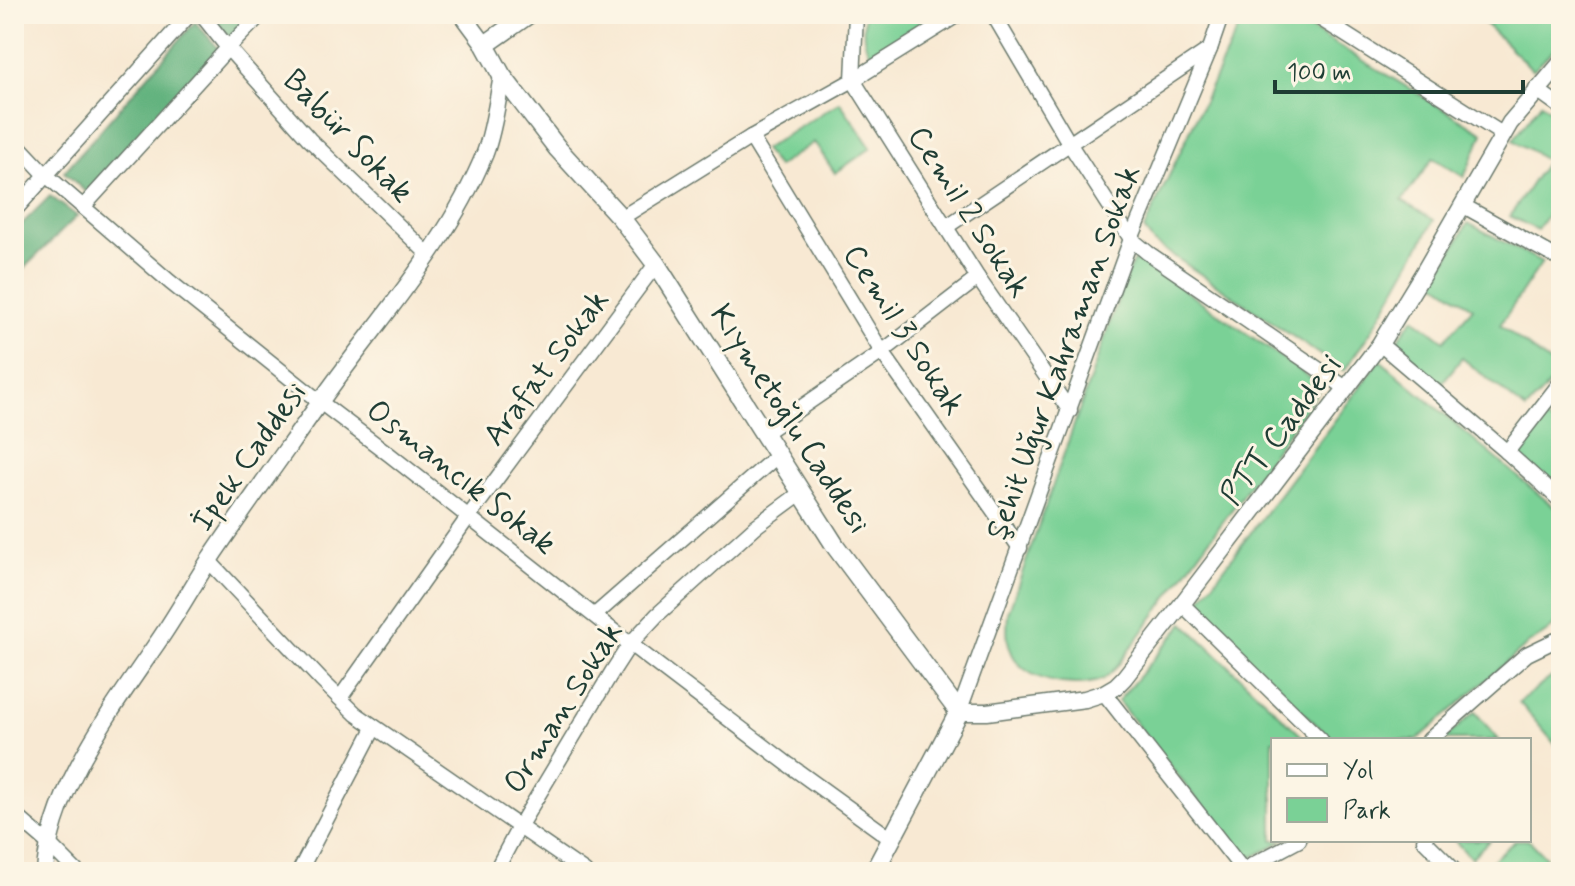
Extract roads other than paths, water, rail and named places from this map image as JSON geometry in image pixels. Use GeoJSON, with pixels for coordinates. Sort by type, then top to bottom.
{"type":"FeatureCollection","features":[{"type":"Feature","properties":{"kind":"main road"},"geometry":{"type":"LineString","coordinates":[[485,45],[529,14]]}},
{"type":"Feature","properties":{"kind":"main road","name":"Kıymetoğlu Caddesi"},"geometry":{"type":"LineString","coordinates":[[485,45],[502,76],[558,149],[621,218],[656,264],[836,547],[959,712]]}},
{"type":"Feature","properties":{"kind":"main road"},"geometry":{"type":"LineString","coordinates":[[874,872],[959,712]]}},
{"type":"Feature","properties":{"kind":"street"},"geometry":{"type":"LineString","coordinates":[[14,211],[190,14]]}},
{"type":"Feature","properties":{"kind":"street","name":"Babür Sokak"},"geometry":{"type":"LineString","coordinates":[[201,14],[309,139],[429,255]]}},
{"type":"Feature","properties":{"kind":"street"},"geometry":{"type":"LineString","coordinates":[[83,207],[261,14]]}},
{"type":"Feature","properties":{"kind":"street","name":"Kıymetoğlu Caddesi"},"geometry":{"type":"LineString","coordinates":[[462,14],[485,45]]}},
{"type":"Feature","properties":{"kind":"street"},"geometry":{"type":"LineString","coordinates":[[853,80],[856,14]]}},
{"type":"Feature","properties":{"kind":"street"},"geometry":{"type":"LineString","coordinates":[[621,218],[959,14]]}},
{"type":"Feature","properties":{"kind":"street"},"geometry":{"type":"LineString","coordinates":[[993,14],[1069,143],[1131,239],[1346,388]]}},
{"type":"Feature","properties":{"kind":"street","name":"Şehit Uğur Kahraman Sokak"},"geometry":{"type":"LineString","coordinates":[[959,712],[1131,239],[1222,14]]}},
{"type":"Feature","properties":{"kind":"street"},"geometry":{"type":"LineString","coordinates":[[1323,16],[1502,134]]}},
{"type":"Feature","properties":{"kind":"street"},"geometry":{"type":"LineString","coordinates":[[946,227],[1210,49]]}},
{"type":"Feature","properties":{"kind":"street","name":"PTT Caddesi"},"geometry":{"type":"LineString","coordinates":[[959,712],[987,712],[1085,699],[1104,693],[1124,678],[1380,344],[1502,134],[1536,89],[1561,63]]}},
{"type":"Feature","properties":{"kind":"street","name":"İpek Caddesi"},"geometry":{"type":"LineString","coordinates":[[45,872],[48,843],[58,811],[106,718],[209,561],[452,219],[486,151],[502,76]]}},
{"type":"Feature","properties":{"kind":"street","name":"Cemil 2 Sokak"},"geometry":{"type":"LineString","coordinates":[[853,80],[978,278],[1070,411]]}},
{"type":"Feature","properties":{"kind":"street"},"geometry":{"type":"LineString","coordinates":[[1536,89],[1561,107]]}},
{"type":"Feature","properties":{"kind":"street","name":"Cemil 3 Sokak"},"geometry":{"type":"LineString","coordinates":[[751,137],[882,352],[1020,548]]}},
{"type":"Feature","properties":{"kind":"street","name":"Osmancık Sokak"},"geometry":{"type":"LineString","coordinates":[[14,141],[46,175],[170,282],[320,402],[630,644],[890,838]]}},
{"type":"Feature","properties":{"kind":"street"},"geometry":{"type":"LineString","coordinates":[[1462,205],[1561,260]]}},
{"type":"Feature","properties":{"kind":"street","name":"Arafat Sokak"},"geometry":{"type":"LineString","coordinates":[[340,698],[469,516],[656,264]]}},
{"type":"Feature","properties":{"kind":"street"},"geometry":{"type":"LineString","coordinates":[[764,433],[882,352],[978,278]]}},
{"type":"Feature","properties":{"kind":"street"},"geometry":{"type":"LineString","coordinates":[[1380,344],[1561,501]]}},
{"type":"Feature","properties":{"kind":"street"},"geometry":{"type":"LineString","coordinates":[[1507,452],[1561,382]]}},
{"type":"Feature","properties":{"kind":"street"},"geometry":{"type":"LineString","coordinates":[[595,615],[778,455]]}},
{"type":"Feature","properties":{"kind":"street","name":"Orman Sokak"},"geometry":{"type":"LineString","coordinates":[[495,872],[630,644],[657,615],[756,526],[802,492]]}},
{"type":"Feature","properties":{"kind":"street"},"geometry":{"type":"LineString","coordinates":[[209,561],[356,714],[585,872]]}},
{"type":"Feature","properties":{"kind":"street"},"geometry":{"type":"LineString","coordinates":[[1182,604],[1319,738]]}},
{"type":"Feature","properties":{"kind":"street"},"geometry":{"type":"LineString","coordinates":[[1431,738],[1527,654],[1558,639],[1561,641]]}},
{"type":"Feature","properties":{"kind":"street"},"geometry":{"type":"LineString","coordinates":[[1104,693],[1243,870],[1295,842]]}},
{"type":"Feature","properties":{"kind":"street"},"geometry":{"type":"LineString","coordinates":[[299,872],[374,728]]}},
{"type":"Feature","properties":{"kind":"street"},"geometry":{"type":"LineString","coordinates":[[14,814],[77,872]]}},
{"type":"Feature","properties":{"kind":"street"},"geometry":{"type":"LineString","coordinates":[[1426,842],[1456,872]]}}]}
